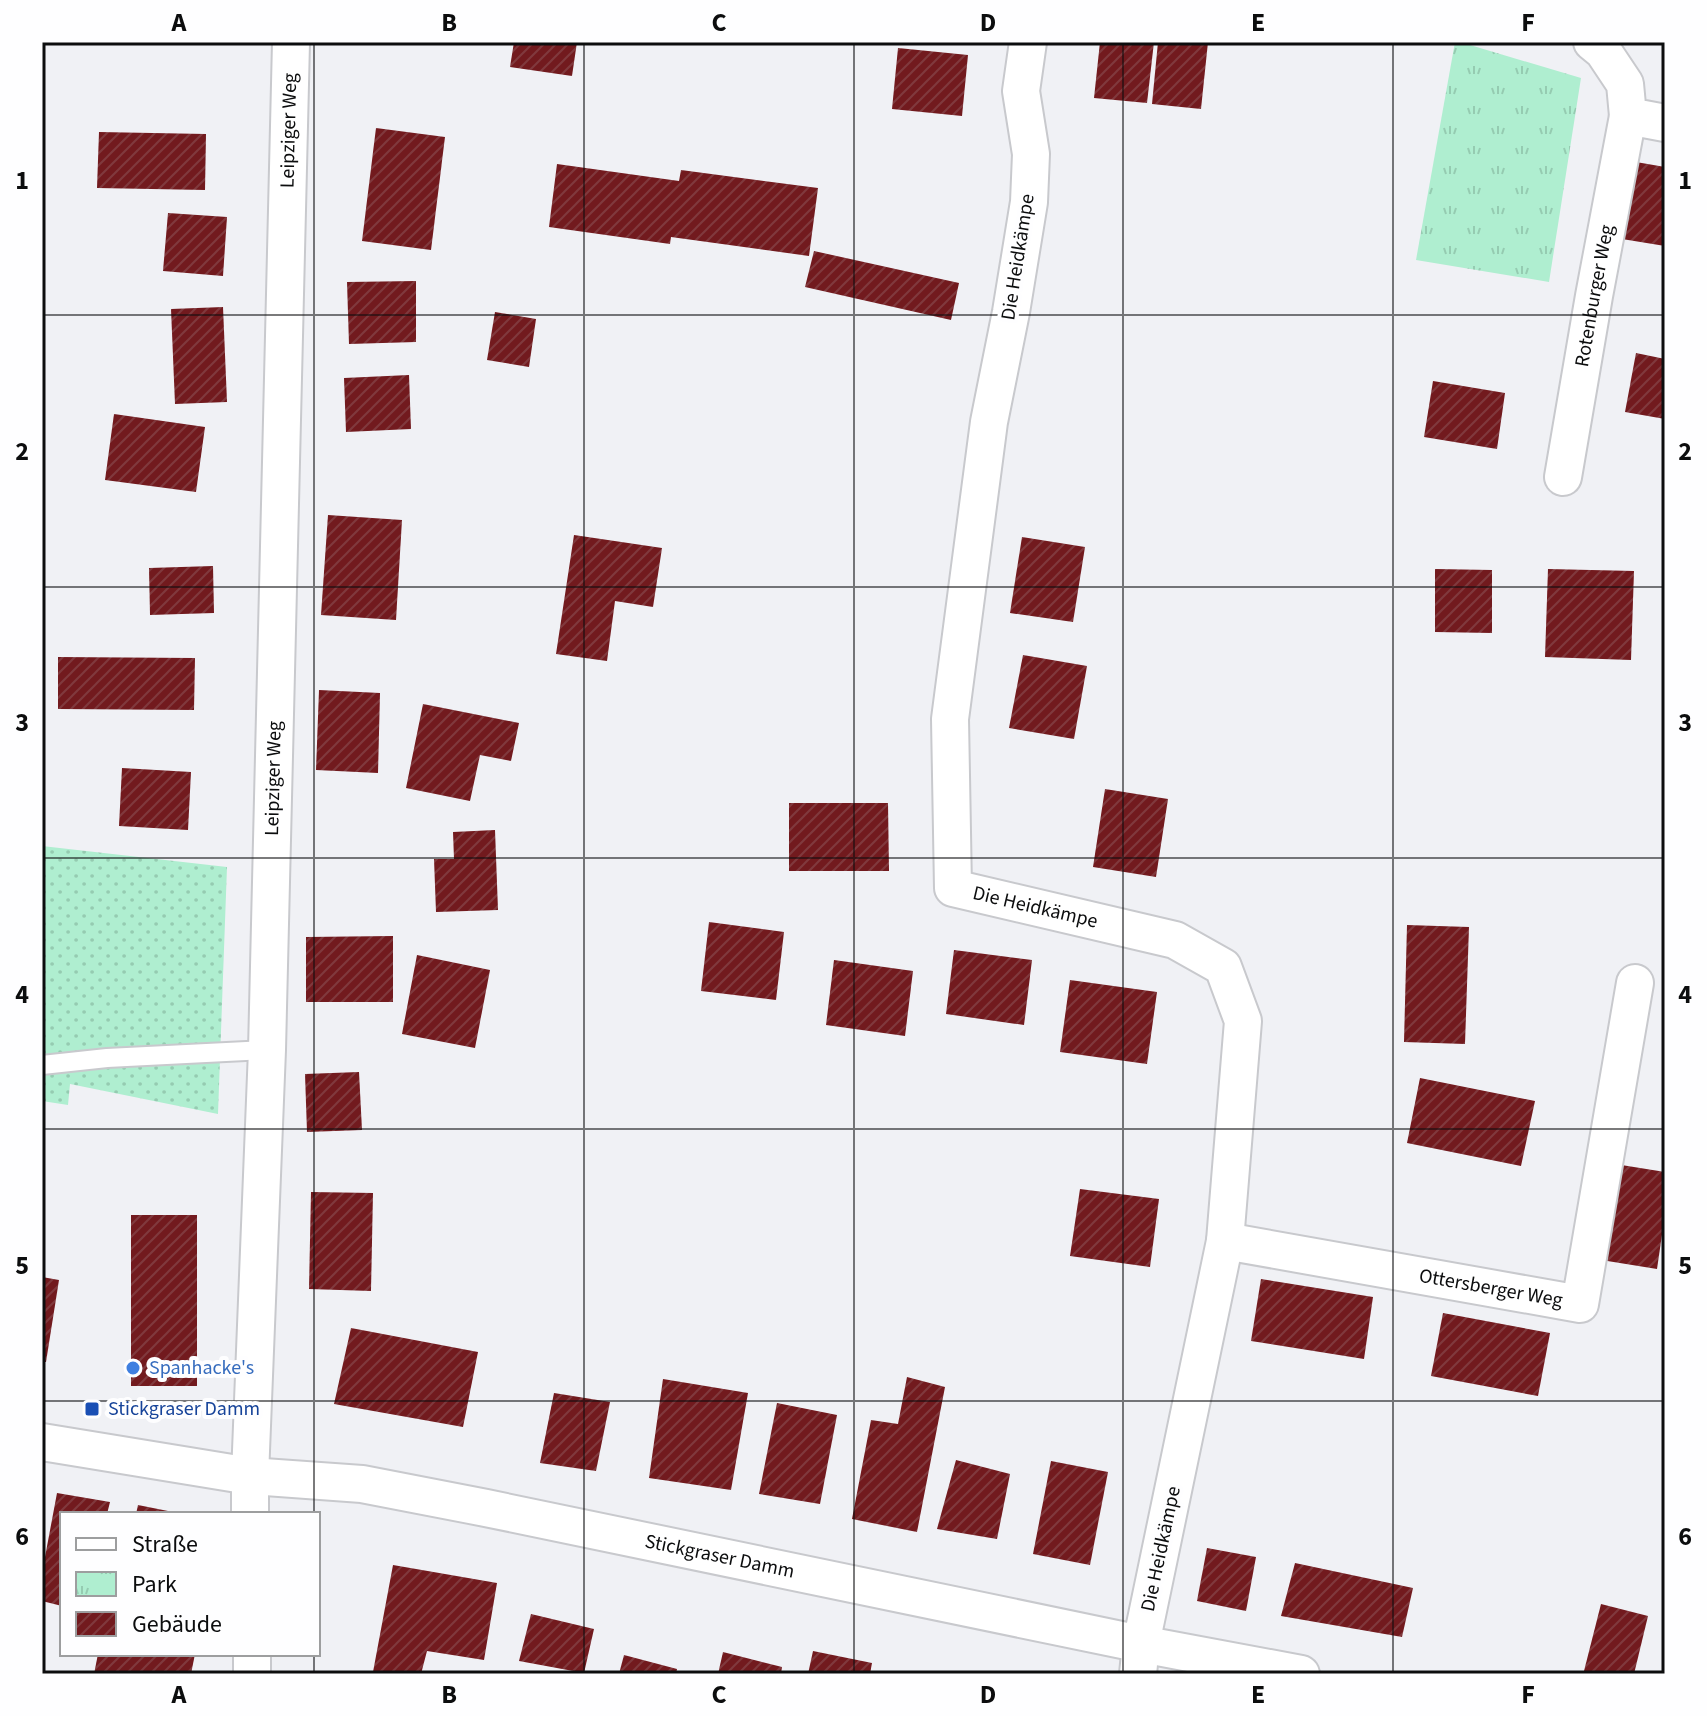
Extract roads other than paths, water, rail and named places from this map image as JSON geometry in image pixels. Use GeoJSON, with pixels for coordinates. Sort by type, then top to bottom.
{"type":"FeatureCollection","features":[{"type":"Feature","properties":{"kind":"street","name":"Leipziger Weg"},"geometry":{"type":"LineString","coordinates":[[250,1512],[267,1050],[291,42]]}},
{"type":"Feature","properties":{"kind":"street","name":"Die Heidkämpe"},"geometry":{"type":"LineString","coordinates":[[1028,42],[1021,91],[1031,154],[1029,202],[989,422],[950,719],[953,888],[1175,940],[1223,967],[1243,1021],[1225,1241],[1140,1659]]}},
{"type":"Feature","properties":{"kind":"street"},"geometry":{"type":"LineString","coordinates":[[1592,42],[1603,51],[1625,84],[1628,116],[1665,123]]}},
{"type":"Feature","properties":{"kind":"street","name":"Rotenburger Weg"},"geometry":{"type":"LineString","coordinates":[[1563,477],[1628,116]]}},
{"type":"Feature","properties":{"kind":"street","name":"Ottersberger Weg"},"geometry":{"type":"LineString","coordinates":[[1225,1241],[1580,1304],[1635,983]]}},
{"type":"Feature","properties":{"kind":"street","name":"Stickgraser Damm"},"geometry":{"type":"LineString","coordinates":[[42,1442],[250,1476],[362,1484],[486,1508],[1140,1659],[1301,1674]]}},
{"type":"Feature","properties":{"kind":"lane"},"geometry":{"type":"LineString","coordinates":[[42,1065],[107,1058],[267,1050]]}},
{"type":"Feature","properties":{"kind":"place","name":"Spanhacke's"},"geometry":{"type":"Point","coordinates":[133,1368]}},
{"type":"Feature","properties":{"kind":"place","name":"Stickgraser Damm"},"geometry":{"type":"Point","coordinates":[92,1409]}}]}
